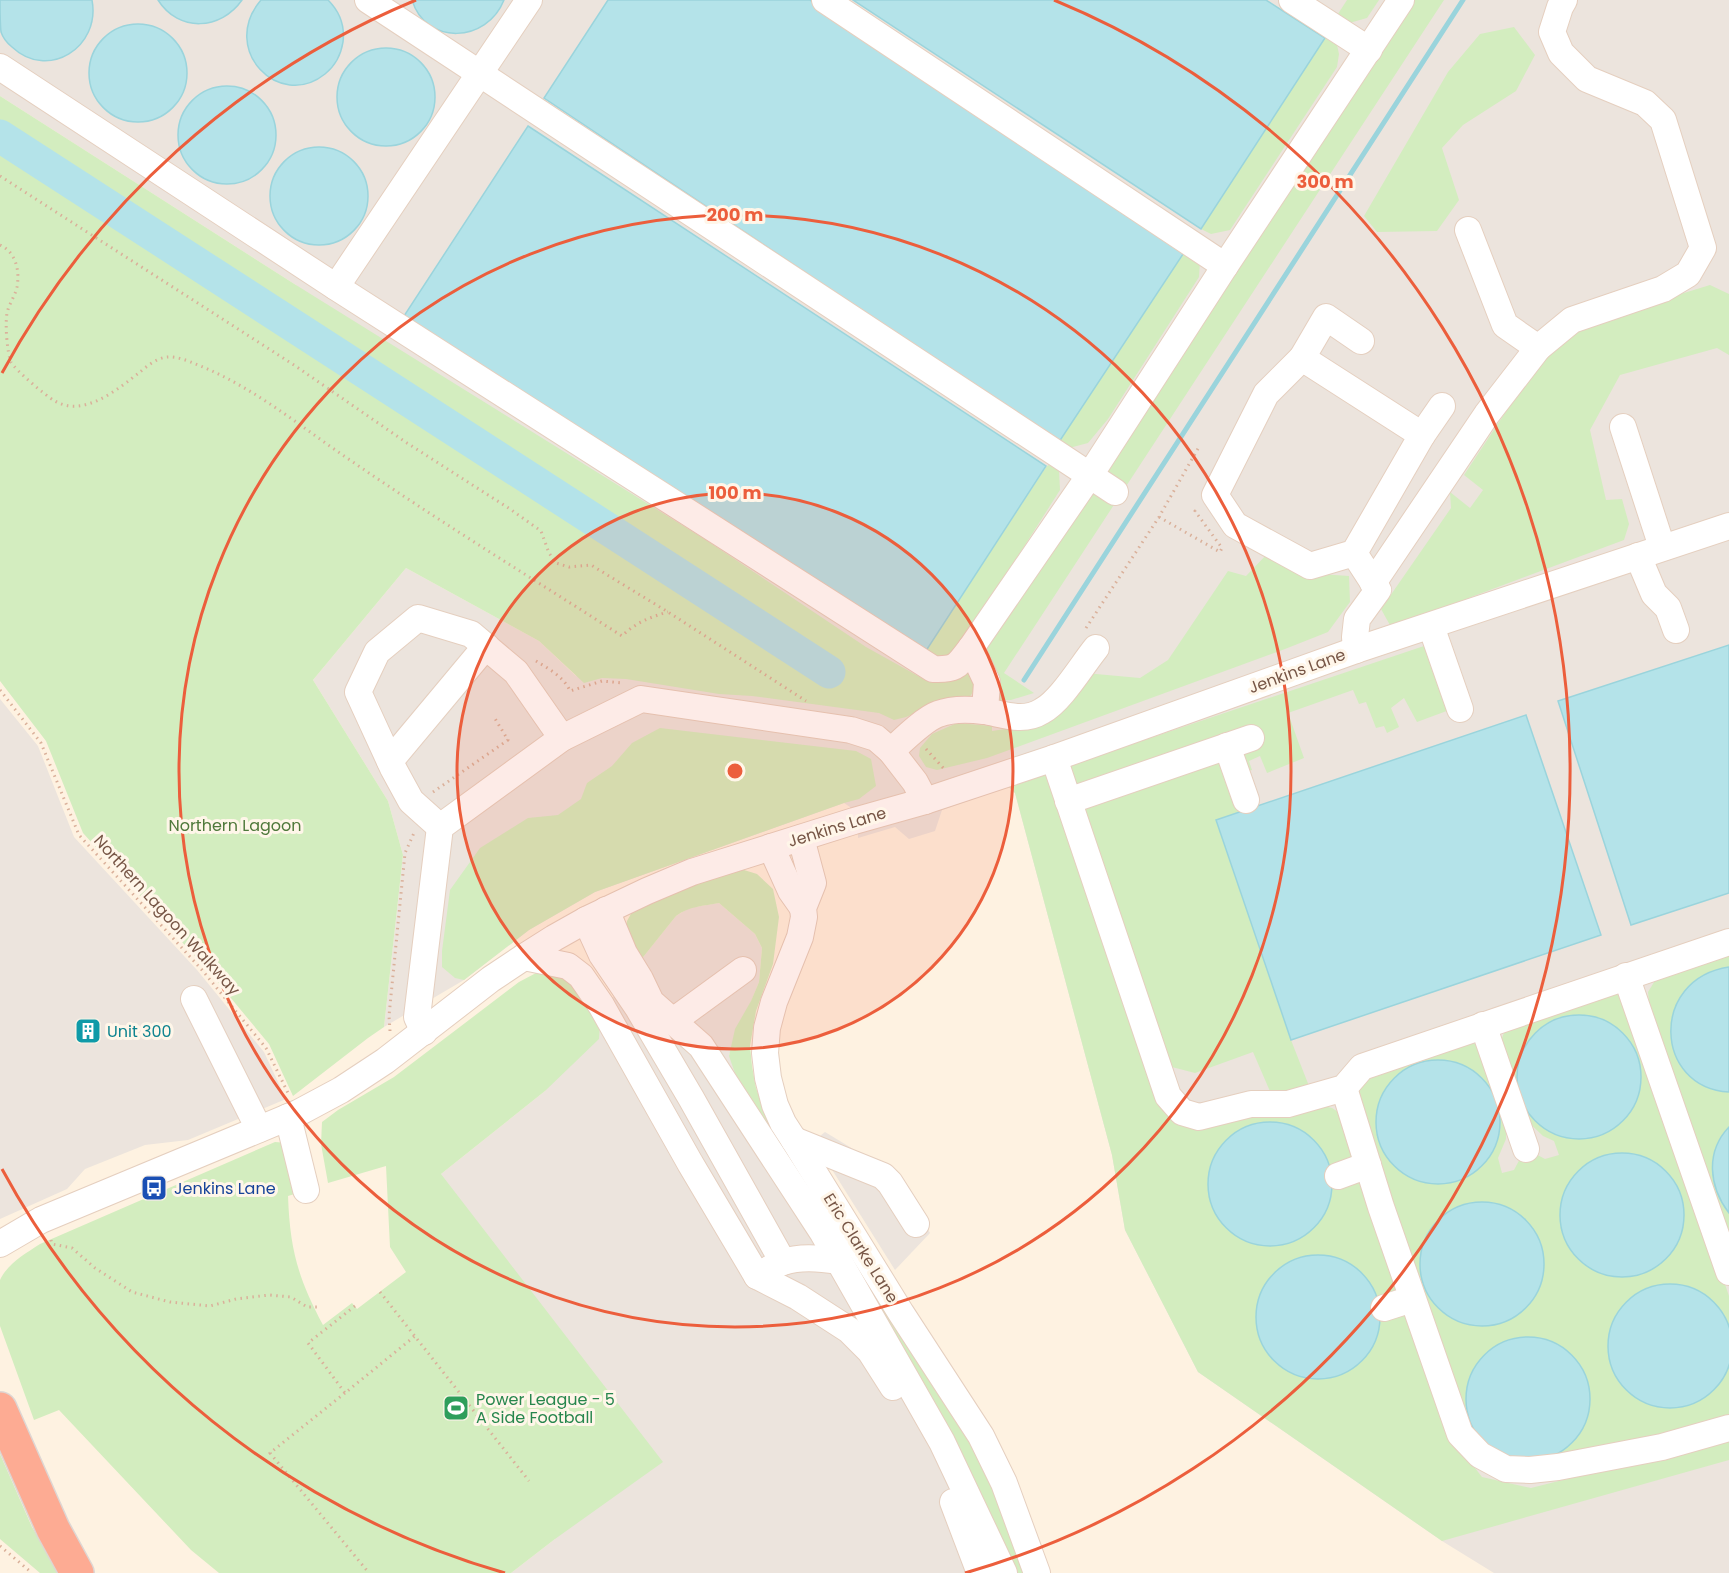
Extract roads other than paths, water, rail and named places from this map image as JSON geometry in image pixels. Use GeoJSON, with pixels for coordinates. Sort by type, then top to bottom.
{"type":"FeatureCollection","features":[{"type":"Feature","properties":{"kind":"highway"},"geometry":{"type":"LineString","coordinates":[[0,1409],[53,1529],[77,1573]]}},
{"type":"Feature","properties":{"kind":"street"},"geometry":{"type":"LineString","coordinates":[[368,0],[1115,492]]}},
{"type":"Feature","properties":{"kind":"street"},"geometry":{"type":"LineString","coordinates":[[336,287],[529,0]]}},
{"type":"Feature","properties":{"kind":"street"},"geometry":{"type":"LineString","coordinates":[[825,0],[1225,266]]}},
{"type":"Feature","properties":{"kind":"street"},"geometry":{"type":"LineString","coordinates":[[1292,0],[1369,50]]}},
{"type":"Feature","properties":{"kind":"street"},"geometry":{"type":"LineString","coordinates":[[0,67],[336,287],[933,669],[950,669],[959,663],[971,648],[1090,475],[1401,0]]}},
{"type":"Feature","properties":{"kind":"street"},"geometry":{"type":"LineString","coordinates":[[1373,583],[1487,414],[1538,348],[1572,320],[1663,290],[1688,274],[1703,248],[1663,120],[1645,103],[1587,79],[1561,53],[1552,32],[1564,0]]}},
{"type":"Feature","properties":{"kind":"street"},"geometry":{"type":"LineString","coordinates":[[1468,230],[1505,325],[1538,348]]}},
{"type":"Feature","properties":{"kind":"street"},"geometry":{"type":"LineString","coordinates":[[1361,341],[1326,317],[1302,358],[1266,394],[1215,495],[1235,525],[1310,566],[1354,554],[1422,435],[1442,406]]}},
{"type":"Feature","properties":{"kind":"street"},"geometry":{"type":"LineString","coordinates":[[1302,358],[1422,435]]}},
{"type":"Feature","properties":{"kind":"street"},"geometry":{"type":"LineString","coordinates":[[1623,427],[1662,547]]}},
{"type":"Feature","properties":{"kind":"street","name":"Jenkins Lane"},"geometry":{"type":"LineString","coordinates":[[0,1244],[41,1220],[288,1117],[341,1090],[385,1061],[491,979],[524,957],[596,915],[646,891],[692,872],[925,801],[1054,758],[1356,650],[1729,526]]}},
{"type":"Feature","properties":{"kind":"street"},"geometry":{"type":"LineString","coordinates":[[1354,554],[1378,590],[1358,619],[1355,637],[1356,650]]}},
{"type":"Feature","properties":{"kind":"street"},"geometry":{"type":"LineString","coordinates":[[1638,556],[1654,594],[1668,608],[1676,630]]}},
{"type":"Feature","properties":{"kind":"street"},"geometry":{"type":"LineString","coordinates":[[440,827],[411,801],[358,692],[377,652],[418,618],[471,633],[516,672],[562,738]]}},
{"type":"Feature","properties":{"kind":"street"},"geometry":{"type":"LineString","coordinates":[[1431,626],[1460,709]]}},
{"type":"Feature","properties":{"kind":"street"},"geometry":{"type":"LineString","coordinates":[[891,751],[937,714],[963,710],[985,711],[1005,717],[1022,717],[1041,712],[1056,700],[1088,642]]}},
{"type":"Feature","properties":{"kind":"street"},"geometry":{"type":"LineString","coordinates":[[390,761],[486,646]]}},
{"type":"Feature","properties":{"kind":"street"},"geometry":{"type":"LineString","coordinates":[[971,648],[987,682],[985,711]]}},
{"type":"Feature","properties":{"kind":"street"},"geometry":{"type":"LineString","coordinates":[[424,1032],[417,1017],[440,827],[562,738],[641,699],[851,730],[876,738],[891,751],[915,782],[925,801]]}},
{"type":"Feature","properties":{"kind":"street"},"geometry":{"type":"LineString","coordinates":[[1068,801],[1251,738]]}},
{"type":"Feature","properties":{"kind":"street"},"geometry":{"type":"LineString","coordinates":[[1227,746],[1246,800]]}},
{"type":"Feature","properties":{"kind":"street"},"geometry":{"type":"LineString","coordinates":[[1054,758],[1168,1096],[1182,1112],[1199,1117],[1251,1104],[1288,1104],[1344,1088],[1362,1066],[1729,942]]}},
{"type":"Feature","properties":{"kind":"street","name":"Eric Clarke Lane"},"geometry":{"type":"LineString","coordinates":[[801,838],[813,883],[803,908],[804,917],[800,937],[774,1002],[767,1028],[765,1053],[768,1078],[776,1105],[783,1123],[981,1436],[1004,1483],[1037,1573]]}},
{"type":"Feature","properties":{"kind":"street"},"geometry":{"type":"LineString","coordinates":[[771,848],[791,891],[803,908]]}},
{"type":"Feature","properties":{"kind":"street"},"geometry":{"type":"LineString","coordinates":[[596,915],[624,953],[651,1002],[701,1046],[823,1233],[942,1442],[1004,1573]]}},
{"type":"Feature","properties":{"kind":"street"},"geometry":{"type":"LineString","coordinates":[[596,915],[602,955],[627,989],[783,1262]]}},
{"type":"Feature","properties":{"kind":"street"},"geometry":{"type":"LineString","coordinates":[[524,957],[568,966],[581,976],[601,1005],[757,1276],[798,1297],[841,1324],[870,1351],[886,1375],[943,1480],[980,1573]]}},
{"type":"Feature","properties":{"kind":"street"},"geometry":{"type":"LineString","coordinates":[[673,1021],[743,970]]}},
{"type":"Feature","properties":{"kind":"street"},"geometry":{"type":"LineString","coordinates":[[1626,976],[1729,1272]]}},
{"type":"Feature","properties":{"kind":"street"},"geometry":{"type":"LineString","coordinates":[[194,999],[258,1129]]}},
{"type":"Feature","properties":{"kind":"street"},"geometry":{"type":"LineString","coordinates":[[1483,1025],[1526,1149]]}},
{"type":"Feature","properties":{"kind":"street"},"geometry":{"type":"LineString","coordinates":[[1344,1088],[1412,1299],[1460,1434],[1480,1455],[1506,1468],[1530,1470],[1570,1465],[1662,1447],[1729,1428]]}},
{"type":"Feature","properties":{"kind":"street"},"geometry":{"type":"LineString","coordinates":[[288,1117],[306,1190]]}},
{"type":"Feature","properties":{"kind":"street"},"geometry":{"type":"LineString","coordinates":[[794,1140],[883,1176],[890,1183],[916,1224]]}},
{"type":"Feature","properties":{"kind":"street"},"geometry":{"type":"LineString","coordinates":[[1338,1176],[1368,1166]]}},
{"type":"Feature","properties":{"kind":"street"},"geometry":{"type":"LineString","coordinates":[[757,1276],[783,1262],[822,1258],[838,1261]]}},
{"type":"Feature","properties":{"kind":"street"},"geometry":{"type":"LineString","coordinates":[[1384,1308],[1412,1299]]}},
{"type":"Feature","properties":{"kind":"water"},"geometry":{"type":"Polygon","coordinates":[[[0,0],[92,0],[93,17],[88,32],[69,54],[41,61],[26,57],[4,38],[1,32],[0,0]]]}},
{"type":"Feature","properties":{"kind":"water"},"geometry":{"type":"Polygon","coordinates":[[[158,0],[242,0],[223,17],[200,24],[177,18],[158,0]]]}},
{"type":"Feature","properties":{"kind":"water"},"geometry":{"type":"Polygon","coordinates":[[[261,0],[328,0],[340,19],[343,30],[339,56],[329,71],[307,83],[290,85],[273,80],[260,69],[251,55],[247,37],[250,19],[261,0]]]}},
{"type":"Feature","properties":{"kind":"water"},"geometry":{"type":"Polygon","coordinates":[[[412,0],[504,0],[496,14],[484,25],[471,31],[457,33],[443,32],[430,25],[419,15],[412,0]]]}},
{"type":"Feature","properties":{"kind":"water"},"geometry":{"type":"Polygon","coordinates":[[[608,0],[810,0],[1187,248],[1059,442],[544,98],[608,0]]]}},
{"type":"Feature","properties":{"kind":"water"},"geometry":{"type":"Polygon","coordinates":[[[853,0],[1266,0],[1325,38],[1201,229],[853,0]]]}},
{"type":"Feature","properties":{"kind":"water"},"geometry":{"type":"Polygon","coordinates":[[[138,24],[148,25],[165,32],[179,46],[186,63],[186,83],[179,100],[165,114],[148,121],[138,122],[128,121],[111,114],[97,100],[90,83],[89,73],[90,63],[97,46],[111,32],[128,25],[138,24]]]}},
{"type":"Feature","properties":{"kind":"water"},"geometry":{"type":"Polygon","coordinates":[[[386,48],[396,49],[413,56],[427,70],[434,87],[434,107],[427,124],[413,138],[396,145],[386,146],[376,145],[359,138],[345,124],[338,107],[337,97],[338,87],[345,70],[359,56],[376,49],[386,48]]]}},
{"type":"Feature","properties":{"kind":"water"},"geometry":{"type":"Polygon","coordinates":[[[227,86],[237,87],[254,94],[268,108],[275,125],[275,145],[268,162],[254,176],[237,183],[227,184],[217,183],[200,176],[186,162],[179,145],[178,135],[179,125],[186,108],[200,94],[217,87],[227,86]]]}},
{"type":"Feature","properties":{"kind":"water"},"geometry":{"type":"Polygon","coordinates":[[[528,126],[1046,466],[922,657],[404,316],[528,126]]]}},
{"type":"Feature","properties":{"kind":"water"},"geometry":{"type":"Polygon","coordinates":[[[319,147],[329,148],[346,155],[360,169],[367,186],[367,206],[360,223],[346,237],[329,244],[319,245],[309,244],[292,237],[278,223],[271,206],[270,196],[271,186],[278,169],[292,155],[309,148],[319,147]]]}},
{"type":"Feature","properties":{"kind":"water"},"geometry":{"type":"Polygon","coordinates":[[[1729,645],[1729,893],[1631,925],[1558,701],[1729,645]]]}},
{"type":"Feature","properties":{"kind":"water"},"geometry":{"type":"Polygon","coordinates":[[[1526,715],[1601,935],[1291,1040],[1216,820],[1526,715]]]}},
{"type":"Feature","properties":{"kind":"water"},"geometry":{"type":"Polygon","coordinates":[[[1729,967],[1729,1092],[1704,1086],[1686,1072],[1675,1054],[1671,1032],[1674,1011],[1685,991],[1703,976],[1729,967]]]}},
{"type":"Feature","properties":{"kind":"water"},"geometry":{"type":"Polygon","coordinates":[[[1579,1015],[1603,1020],[1614,1025],[1623,1033],[1631,1042],[1636,1053],[1641,1077],[1636,1101],[1631,1112],[1623,1121],[1614,1129],[1603,1134],[1579,1139],[1555,1134],[1544,1129],[1535,1121],[1527,1112],[1522,1101],[1517,1077],[1522,1053],[1527,1042],[1535,1033],[1544,1025],[1555,1020],[1579,1015]]]}},
{"type":"Feature","properties":{"kind":"water"},"geometry":{"type":"Polygon","coordinates":[[[1438,1060],[1462,1065],[1473,1070],[1482,1078],[1490,1087],[1495,1098],[1500,1122],[1495,1146],[1490,1157],[1482,1166],[1473,1174],[1462,1179],[1438,1184],[1414,1179],[1403,1174],[1394,1166],[1386,1157],[1381,1146],[1376,1122],[1381,1098],[1386,1087],[1394,1078],[1403,1070],[1414,1065],[1438,1060]]]}},
{"type":"Feature","properties":{"kind":"water"},"geometry":{"type":"Polygon","coordinates":[[[1270,1122],[1294,1127],[1305,1132],[1314,1140],[1322,1149],[1327,1160],[1332,1184],[1327,1208],[1322,1219],[1314,1228],[1305,1236],[1294,1241],[1270,1246],[1246,1241],[1235,1236],[1226,1228],[1218,1219],[1213,1208],[1208,1184],[1213,1160],[1218,1149],[1226,1140],[1235,1132],[1246,1127],[1270,1122]]]}},
{"type":"Feature","properties":{"kind":"water"},"geometry":{"type":"Polygon","coordinates":[[[1729,1127],[1729,1213],[1717,1192],[1712,1170],[1716,1147],[1729,1127]]]}},
{"type":"Feature","properties":{"kind":"water"},"geometry":{"type":"Polygon","coordinates":[[[1622,1153],[1646,1158],[1657,1163],[1666,1171],[1674,1180],[1679,1191],[1684,1215],[1679,1239],[1674,1250],[1666,1259],[1657,1267],[1646,1272],[1622,1277],[1598,1272],[1587,1267],[1578,1259],[1570,1250],[1565,1239],[1560,1215],[1565,1191],[1570,1180],[1578,1171],[1587,1163],[1598,1158],[1622,1153]]]}},
{"type":"Feature","properties":{"kind":"water"},"geometry":{"type":"Polygon","coordinates":[[[1482,1202],[1506,1207],[1517,1212],[1526,1220],[1534,1229],[1539,1240],[1544,1264],[1539,1288],[1534,1299],[1526,1308],[1517,1316],[1506,1321],[1482,1326],[1458,1321],[1447,1316],[1438,1308],[1430,1299],[1425,1288],[1420,1264],[1425,1240],[1430,1229],[1438,1220],[1447,1212],[1458,1207],[1482,1202]]]}},
{"type":"Feature","properties":{"kind":"water"},"geometry":{"type":"Polygon","coordinates":[[[1318,1255],[1342,1260],[1353,1265],[1362,1273],[1370,1282],[1375,1293],[1380,1317],[1375,1341],[1370,1352],[1362,1361],[1353,1369],[1342,1374],[1318,1379],[1294,1374],[1283,1369],[1274,1361],[1266,1352],[1261,1341],[1256,1317],[1261,1293],[1266,1282],[1274,1273],[1283,1265],[1294,1260],[1318,1255]]]}},
{"type":"Feature","properties":{"kind":"water"},"geometry":{"type":"Polygon","coordinates":[[[1670,1284],[1694,1289],[1714,1302],[1727,1322],[1732,1346],[1727,1370],[1714,1390],[1694,1403],[1670,1408],[1646,1403],[1626,1390],[1613,1370],[1608,1346],[1613,1322],[1626,1302],[1646,1289],[1670,1284]]]}},
{"type":"Feature","properties":{"kind":"water"},"geometry":{"type":"Polygon","coordinates":[[[1528,1337],[1552,1342],[1572,1355],[1585,1375],[1590,1399],[1585,1423],[1572,1443],[1552,1456],[1528,1461],[1504,1456],[1484,1443],[1471,1423],[1466,1399],[1471,1375],[1484,1355],[1504,1342],[1528,1337]]]}},
{"type":"Feature","properties":{"kind":"waterway"},"geometry":{"type":"LineString","coordinates":[[1024,680],[1463,0]]}},
{"type":"Feature","properties":{"kind":"waterway"},"geometry":{"type":"LineString","coordinates":[[0,136],[829,672]]}},
{"type":"Feature","properties":{"kind":"place","name":"Unit 300"},"geometry":{"type":"Point","coordinates":[88,1031]}},
{"type":"Feature","properties":{"kind":"place","name":"Jenkins Lane"},"geometry":{"type":"Point","coordinates":[154,1188]}},
{"type":"Feature","properties":{"kind":"place","name":"Power League - 5 A Side Football"},"geometry":{"type":"Point","coordinates":[456,1408]}},
{"type":"Feature","properties":{"kind":"park label","name":"Northern Lagoon"},"geometry":{"type":"Point","coordinates":[235,825]}}]}
